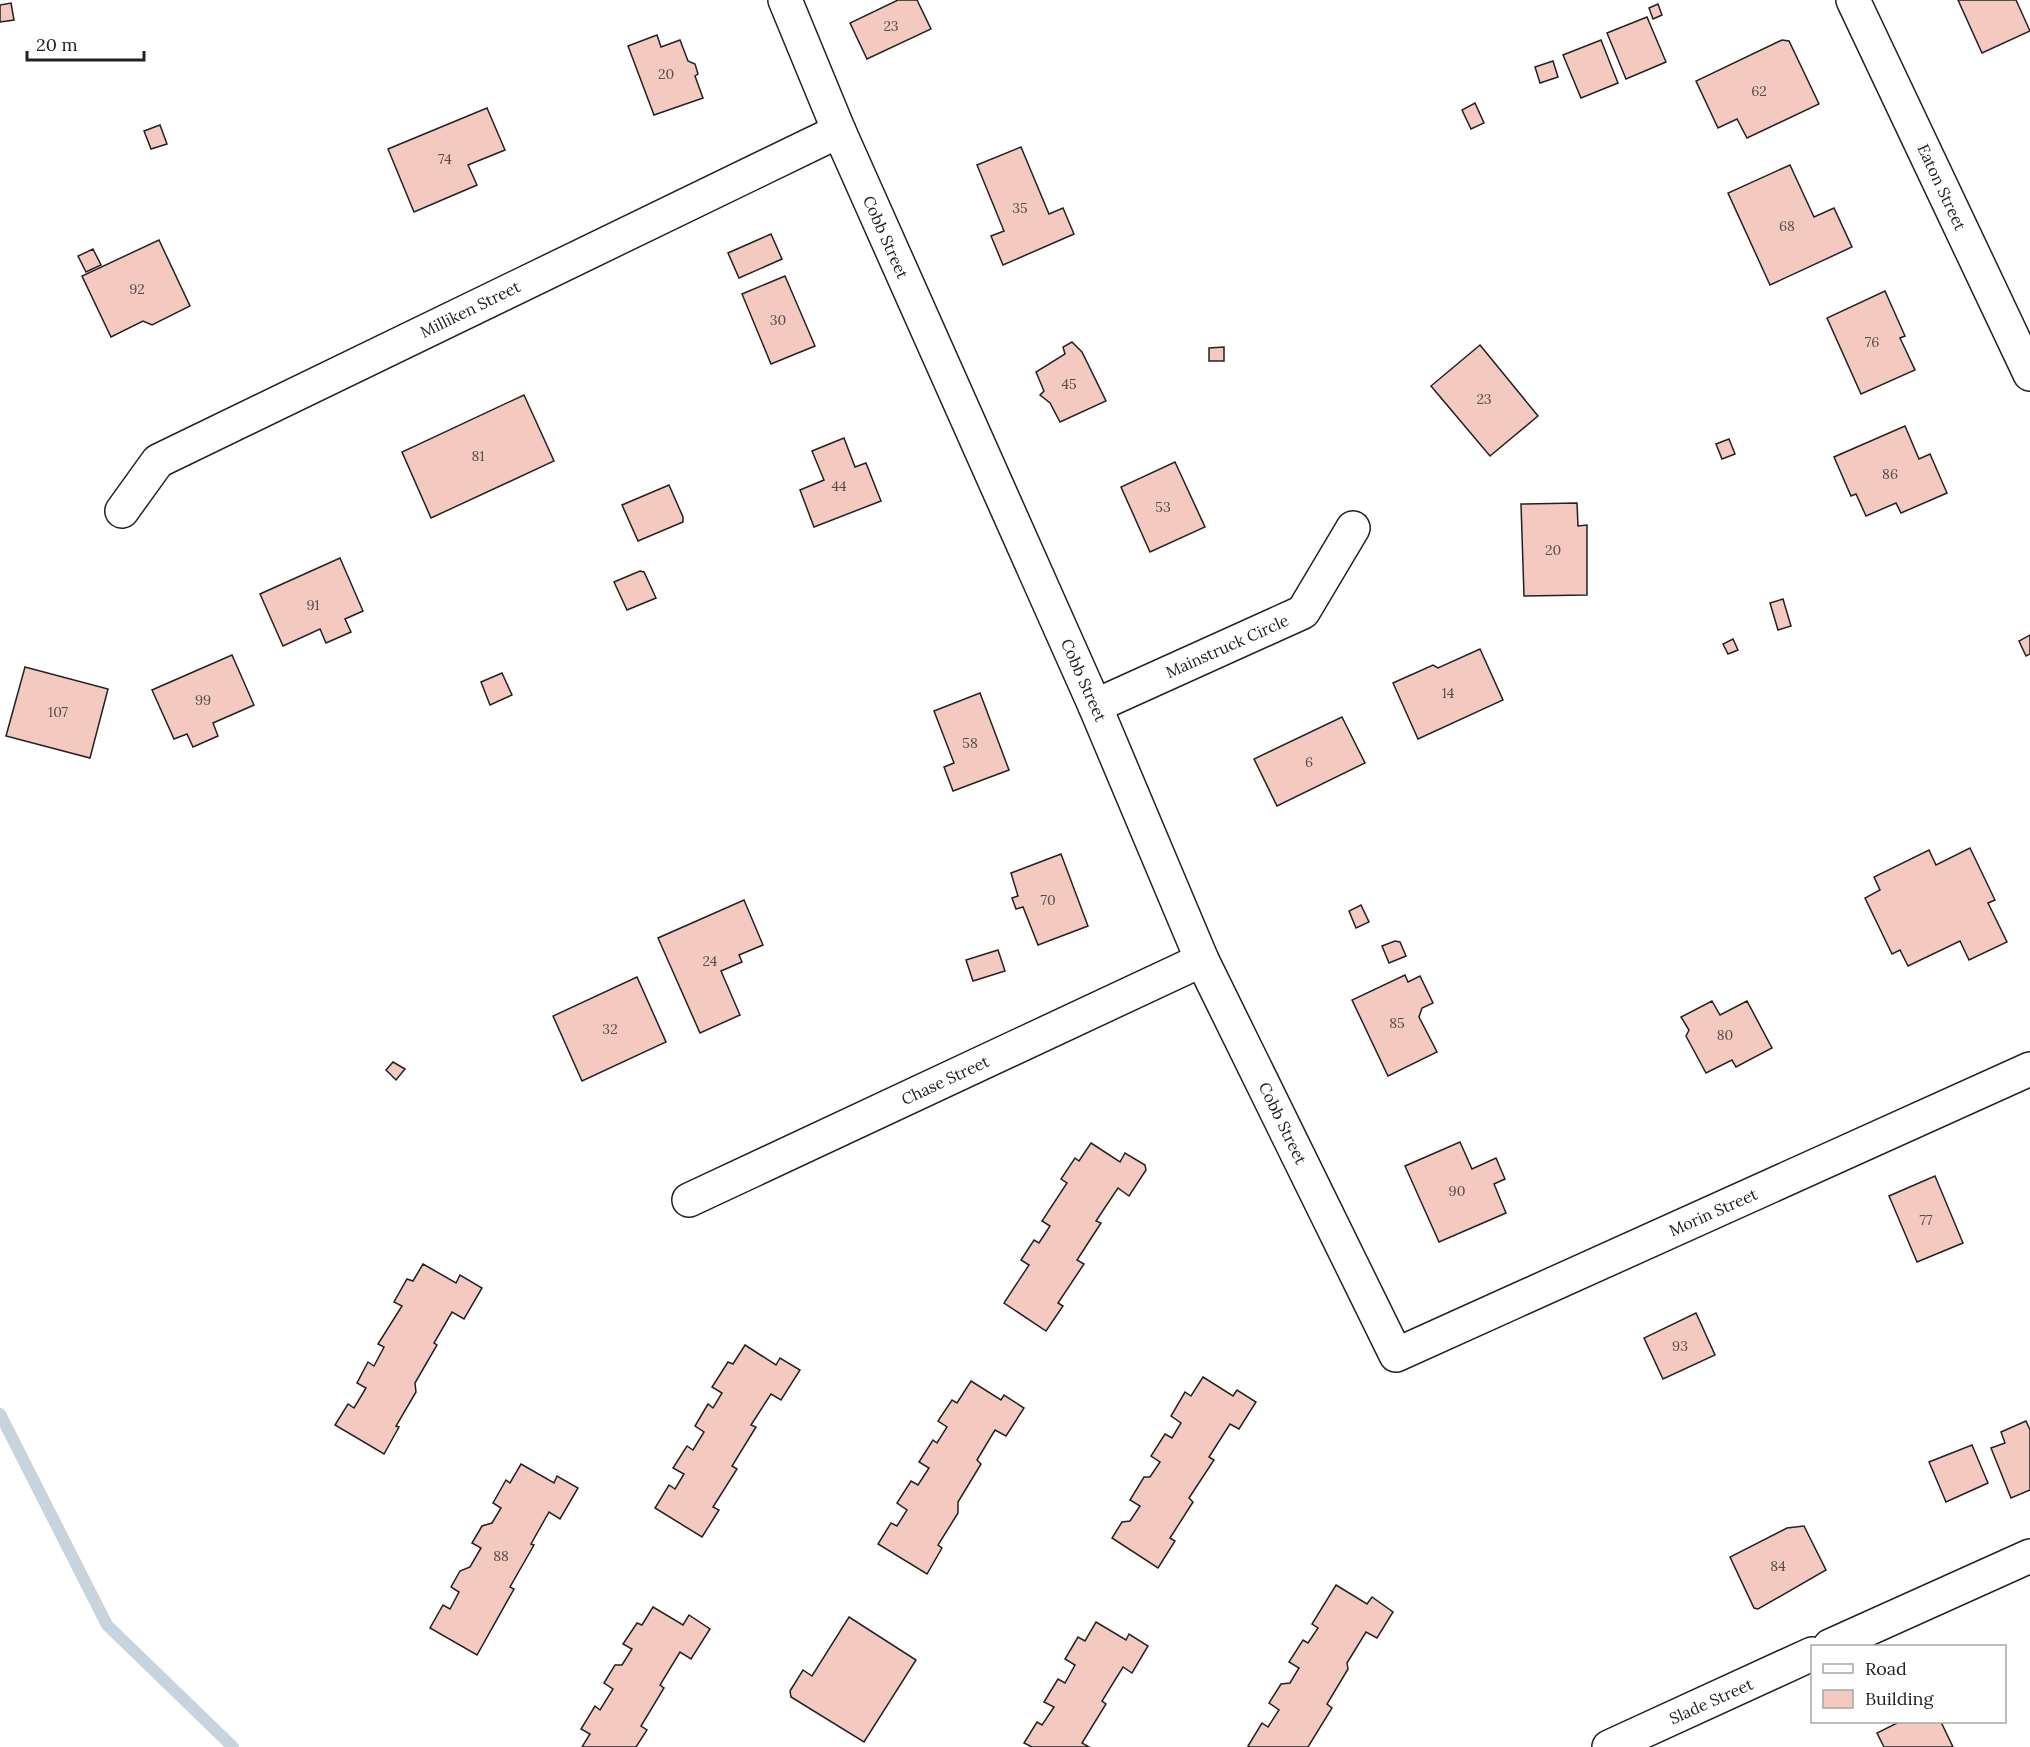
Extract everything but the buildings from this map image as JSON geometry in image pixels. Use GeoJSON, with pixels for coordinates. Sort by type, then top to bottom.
{"type":"FeatureCollection","features":[{"type":"Feature","properties":{"kind":"street","name":"Cobb Street"},"geometry":{"type":"LineString","coordinates":[[785,0],[839,131],[1095,706],[1202,960],[1396,1354]]}},
{"type":"Feature","properties":{"kind":"street","name":"Eaton Street"},"geometry":{"type":"LineString","coordinates":[[1853,0],[2030,374]]}},
{"type":"Feature","properties":{"kind":"street","name":"Milliken Street"},"geometry":{"type":"LineString","coordinates":[[122,511],[158,461],[839,131]]}},
{"type":"Feature","properties":{"kind":"street","name":"Mainstruck Circle"},"geometry":{"type":"LineString","coordinates":[[1095,706],[1303,612],[1353,528]]}},
{"type":"Feature","properties":{"kind":"street","name":"Chase Street"},"geometry":{"type":"LineString","coordinates":[[689,1200],[1202,960]]}},
{"type":"Feature","properties":{"kind":"street","name":"Morin Street"},"geometry":{"type":"LineString","coordinates":[[1396,1354],[2030,1069]]}},
{"type":"Feature","properties":{"kind":"street"},"geometry":{"type":"LineString","coordinates":[[1834,1645],[2030,1556]]}},
{"type":"Feature","properties":{"kind":"street","name":"Slade Street"},"geometry":{"type":"LineString","coordinates":[[1609,1747],[1811,1654]]}},
{"type":"Feature","properties":{"kind":"waterway"},"geometry":{"type":"LineString","coordinates":[[0,1414],[107,1625],[233,1747]]}}]}
